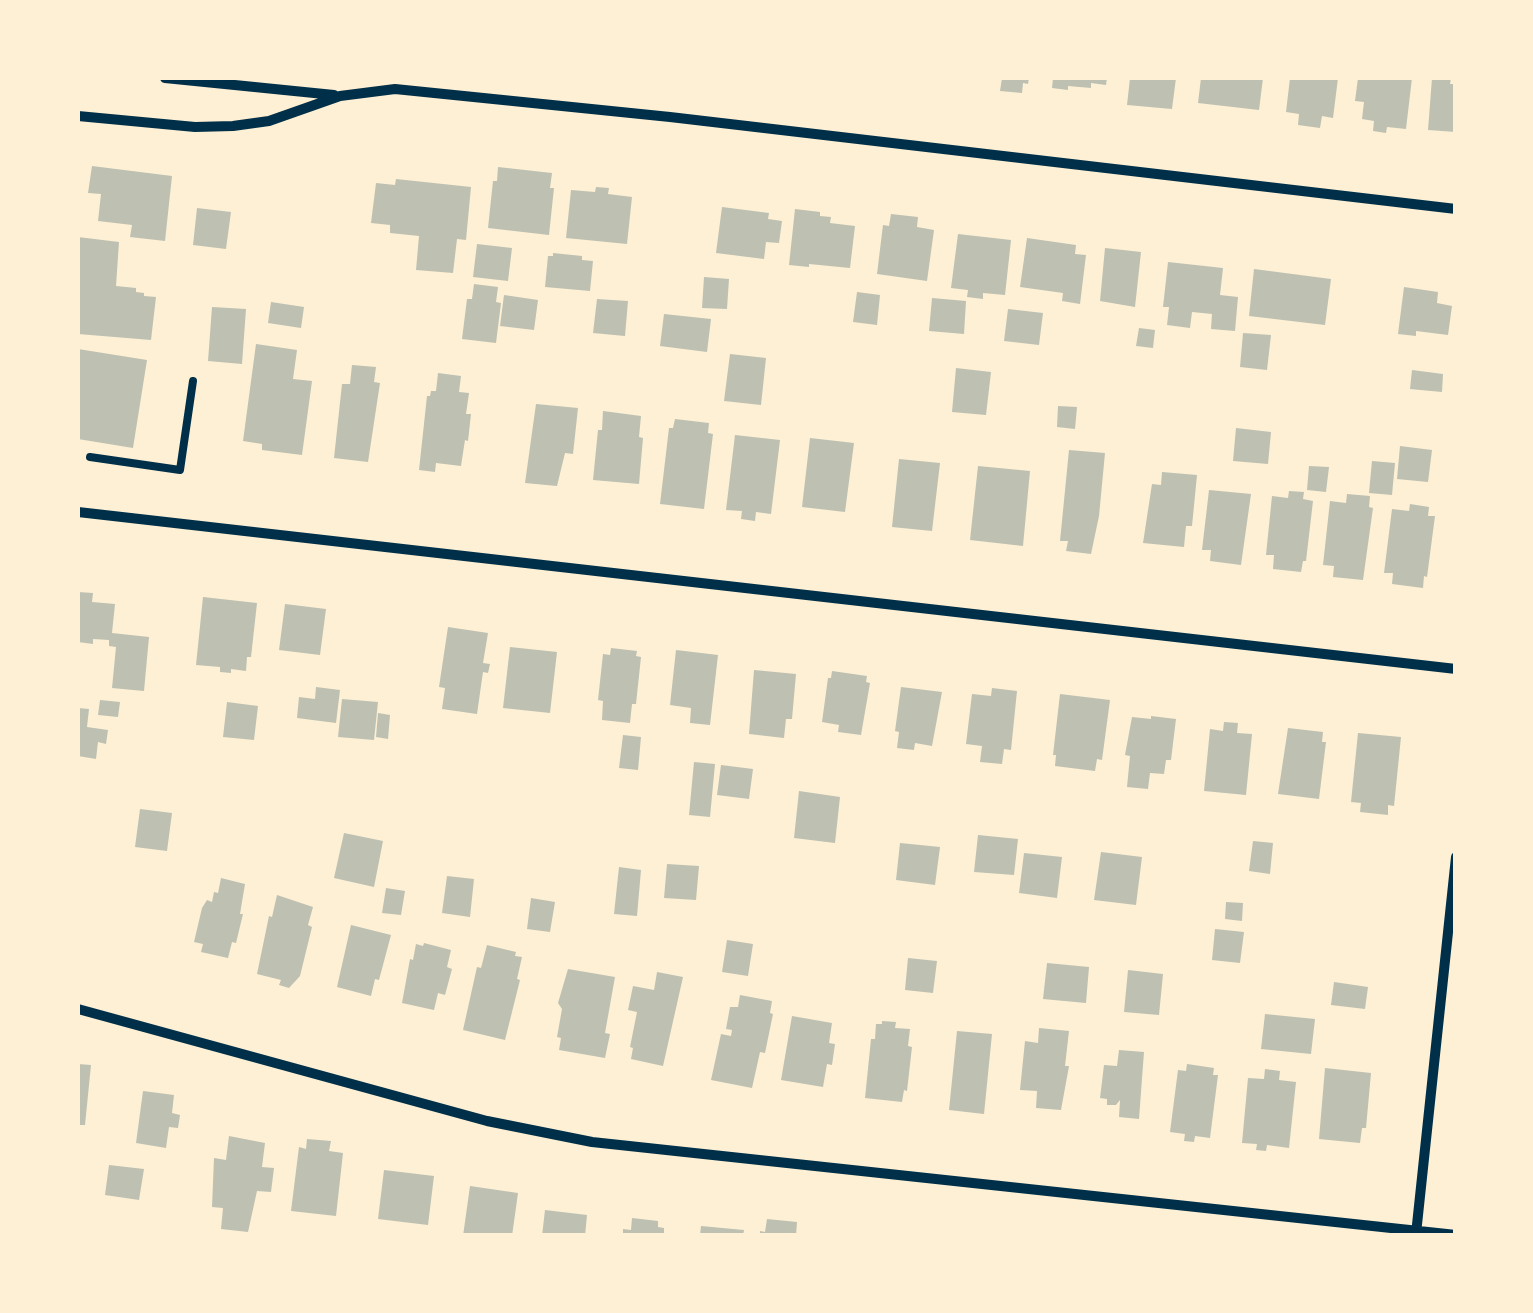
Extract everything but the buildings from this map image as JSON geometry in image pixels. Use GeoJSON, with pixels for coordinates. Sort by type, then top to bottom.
{"type":"FeatureCollection","features":[{"type":"Feature","properties":{"kind":"street"},"geometry":{"type":"LineString","coordinates":[[165,78],[340,96]]}},
{"type":"Feature","properties":{"kind":"street"},"geometry":{"type":"LineString","coordinates":[[78,116],[196,127],[233,126],[269,121],[340,96],[395,89],[1456,209]]}},
{"type":"Feature","properties":{"kind":"street"},"geometry":{"type":"LineString","coordinates":[[78,512],[1456,668]]}},
{"type":"Feature","properties":{"kind":"street"},"geometry":{"type":"LineString","coordinates":[[1416,1233],[1456,857]]}},
{"type":"Feature","properties":{"kind":"street"},"geometry":{"type":"LineString","coordinates":[[78,1009],[487,1122],[592,1142],[1416,1233],[1456,1234]]}},
{"type":"Feature","properties":{"kind":"lane"},"geometry":{"type":"LineString","coordinates":[[90,457],[180,470],[193,381]]}},
{"type":"Feature","properties":{"kind":"lane"},"geometry":{"type":"LineString","coordinates":[[1443,975],[1456,977]]}}]}
